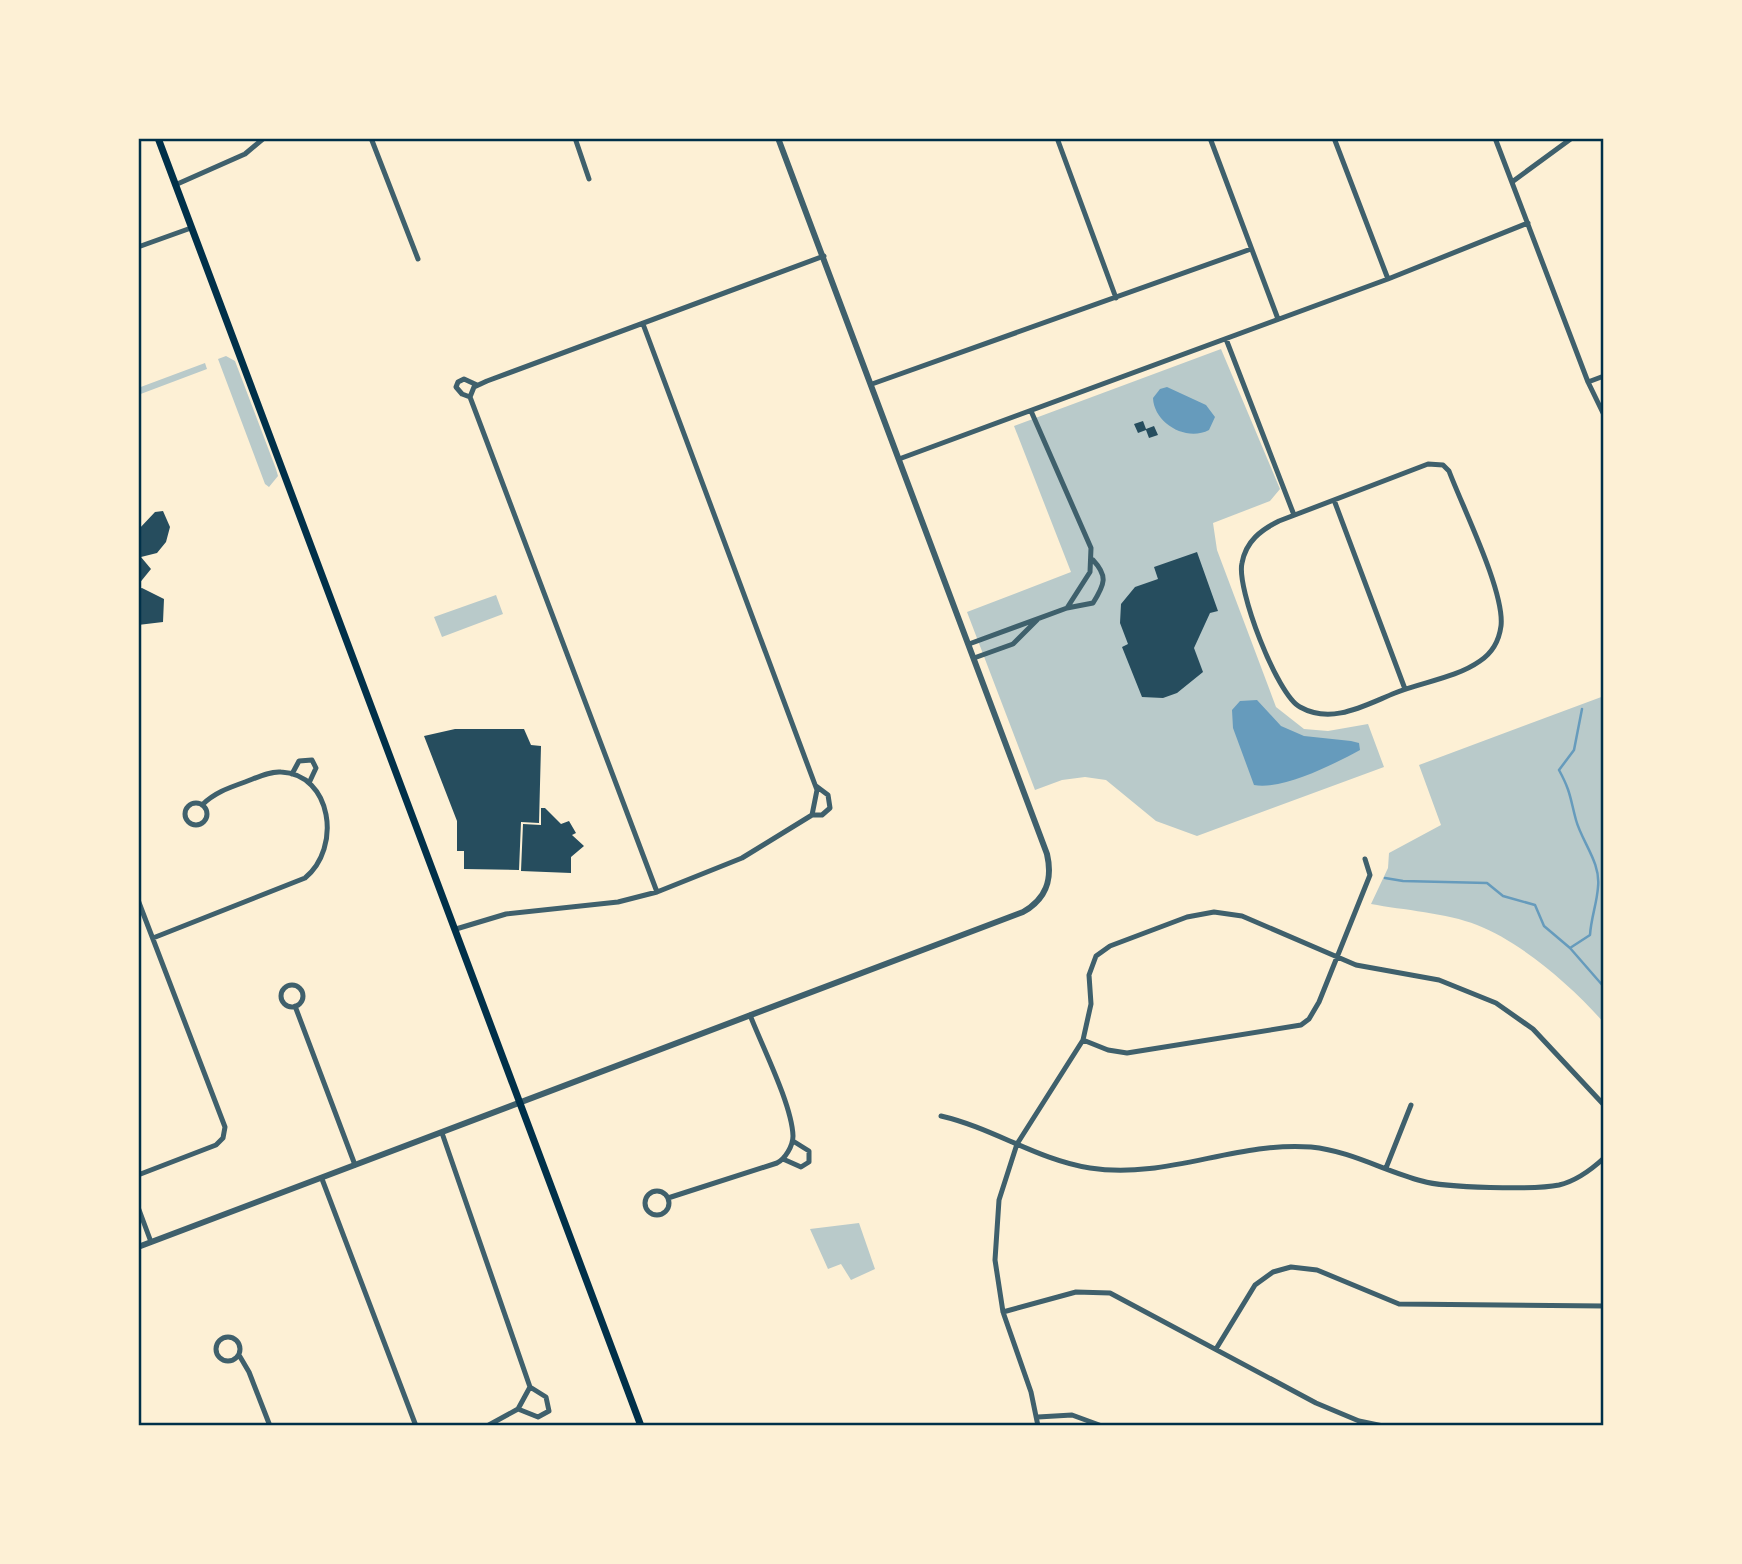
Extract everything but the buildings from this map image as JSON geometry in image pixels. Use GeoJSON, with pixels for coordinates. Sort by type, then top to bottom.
{"type":"FeatureCollection","features":[{"type":"Feature","properties":{"kind":"main road"},"geometry":{"type":"LineString","coordinates":[[158,138],[641,1426]]}},
{"type":"Feature","properties":{"kind":"street"},"geometry":{"type":"LineString","coordinates":[[175,185],[245,154],[264,138]]}},
{"type":"Feature","properties":{"kind":"street"},"geometry":{"type":"LineString","coordinates":[[371,138],[418,259]]}},
{"type":"Feature","properties":{"kind":"street"},"geometry":{"type":"LineString","coordinates":[[575,138],[589,179]]}},
{"type":"Feature","properties":{"kind":"street"},"geometry":{"type":"LineString","coordinates":[[138,1247],[1023,912],[1043,897],[1049,874],[1047,854],[778,138]]}},
{"type":"Feature","properties":{"kind":"street"},"geometry":{"type":"LineString","coordinates":[[1057,138],[1116,298]]}},
{"type":"Feature","properties":{"kind":"street"},"geometry":{"type":"LineString","coordinates":[[1210,138],[1278,319]]}},
{"type":"Feature","properties":{"kind":"street"},"geometry":{"type":"LineString","coordinates":[[1335,138],[1388,279]]}},
{"type":"Feature","properties":{"kind":"street"},"geometry":{"type":"LineString","coordinates":[[1495,138],[1587,382],[1604,415]]}},
{"type":"Feature","properties":{"kind":"street"},"geometry":{"type":"LineString","coordinates":[[1512,182],[1520,179],[1572,138]]}},
{"type":"Feature","properties":{"kind":"street"},"geometry":{"type":"LineString","coordinates":[[899,459],[1388,279],[1528,223]]}},
{"type":"Feature","properties":{"kind":"street"},"geometry":{"type":"LineString","coordinates":[[138,247],[191,228]]}},
{"type":"Feature","properties":{"kind":"street"},"geometry":{"type":"LineString","coordinates":[[872,384],[1251,249]]}},
{"type":"Feature","properties":{"kind":"street"},"geometry":{"type":"LineString","coordinates":[[470,397],[477,385],[824,256]]}},
{"type":"Feature","properties":{"kind":"street"},"geometry":{"type":"LineString","coordinates":[[643,324],[816,786],[817,796],[812,816]]}},
{"type":"Feature","properties":{"kind":"street"},"geometry":{"type":"LineString","coordinates":[[1226,339],[1294,515]]}},
{"type":"Feature","properties":{"kind":"street"},"geometry":{"type":"LineString","coordinates":[[1587,382],[1604,376]]}},
{"type":"Feature","properties":{"kind":"street"},"geometry":{"type":"LineString","coordinates":[[477,385],[464,379],[458,382],[456,387],[462,394],[470,397],[657,892]]}},
{"type":"Feature","properties":{"kind":"street"},"geometry":{"type":"LineString","coordinates":[[969,644],[1067,608],[1093,603],[1105,580],[1104,572],[1092,559],[1073,502],[1056,475],[1031,411]]}},
{"type":"Feature","properties":{"kind":"street"},"geometry":{"type":"LineString","coordinates":[[1428,464],[1443,466],[1448,471],[1497,596],[1502,624],[1488,656],[1472,666],[1351,711],[1329,715],[1302,708],[1286,694],[1243,590],[1240,574],[1246,550],[1259,532],[1334,500],[1428,464]]}},
{"type":"Feature","properties":{"kind":"street"},"geometry":{"type":"LineString","coordinates":[[1334,500],[1405,689]]}},
{"type":"Feature","properties":{"kind":"street"},"geometry":{"type":"LineString","coordinates":[[1067,608],[1085,583],[1092,559]]}},
{"type":"Feature","properties":{"kind":"street"},"geometry":{"type":"LineString","coordinates":[[974,658],[1013,644],[1040,618]]}},
{"type":"Feature","properties":{"kind":"street"},"geometry":{"type":"LineString","coordinates":[[292,774],[299,761],[312,760],[316,768],[309,783]]}},
{"type":"Feature","properties":{"kind":"street"},"geometry":{"type":"LineString","coordinates":[[153,938],[295,883],[312,872],[323,857],[328,833],[321,804],[309,783],[292,774],[268,774],[211,795],[202,805]]}},
{"type":"Feature","properties":{"kind":"street"},"geometry":{"type":"LineString","coordinates":[[456,929],[506,914],[618,902],[657,892],[742,858],[812,816],[822,815],[830,807],[828,795],[816,786]]}},
{"type":"Feature","properties":{"kind":"street"},"geometry":{"type":"LineString","coordinates":[[191,804],[202,805],[207,815],[204,822],[190,824],[185,819],[186,808],[191,804]]}},
{"type":"Feature","properties":{"kind":"street"},"geometry":{"type":"LineString","coordinates":[[1083,1040],[1108,1050],[1127,1053],[1301,1025],[1314,1011],[1370,875],[1365,859]]}},
{"type":"Feature","properties":{"kind":"street"},"geometry":{"type":"LineString","coordinates":[[138,900],[225,1127],[223,1138],[216,1145],[138,1175]]}},
{"type":"Feature","properties":{"kind":"street"},"geometry":{"type":"LineString","coordinates":[[1038,1426],[1038,1417],[1003,1312],[995,1270],[996,1218],[1005,1178],[1017,1144],[1083,1040],[1091,1004],[1090,968],[1096,956],[1110,946],[1187,917],[1214,912],[1242,916],[1335,958],[1371,969],[1439,980],[1496,1003],[1533,1029],[1604,1105]]}},
{"type":"Feature","properties":{"kind":"street"},"geometry":{"type":"LineString","coordinates":[[288,986],[298,988],[302,993],[302,1000],[295,1006],[285,1004],[281,998],[288,986]]}},
{"type":"Feature","properties":{"kind":"street"},"geometry":{"type":"LineString","coordinates":[[295,1006],[355,1165]]}},
{"type":"Feature","properties":{"kind":"street"},"geometry":{"type":"LineString","coordinates":[[668,1198],[751,1173],[783,1159],[793,1141],[789,1114],[750,1015]]}},
{"type":"Feature","properties":{"kind":"street"},"geometry":{"type":"LineString","coordinates":[[1386,1168],[1411,1105]]}},
{"type":"Feature","properties":{"kind":"street"},"geometry":{"type":"LineString","coordinates":[[941,1116],[982,1128],[1065,1163],[1105,1170],[1158,1169],[1293,1147],[1343,1153],[1443,1185],[1546,1186],[1570,1182],[1604,1158]]}},
{"type":"Feature","properties":{"kind":"street"},"geometry":{"type":"LineString","coordinates":[[442,1133],[530,1387],[547,1397],[549,1410],[538,1417],[518,1409]]}},
{"type":"Feature","properties":{"kind":"street"},"geometry":{"type":"LineString","coordinates":[[783,1159],[801,1167],[809,1162],[809,1151],[793,1141]]}},
{"type":"Feature","properties":{"kind":"street"},"geometry":{"type":"LineString","coordinates":[[321,1179],[416,1426]]}},
{"type":"Feature","properties":{"kind":"street"},"geometry":{"type":"LineString","coordinates":[[659,1192],[668,1198],[668,1209],[662,1214],[651,1213],[646,1207],[651,1194],[659,1192]]}},
{"type":"Feature","properties":{"kind":"street"},"geometry":{"type":"LineString","coordinates":[[138,1207],[151,1242]]}},
{"type":"Feature","properties":{"kind":"street"},"geometry":{"type":"LineString","coordinates":[[1216,1349],[1255,1284],[1273,1272],[1291,1267],[1317,1270],[1399,1304],[1604,1306]]}},
{"type":"Feature","properties":{"kind":"street"},"geometry":{"type":"LineString","coordinates":[[1003,1312],[1076,1292],[1101,1290],[1316,1404],[1359,1421],[1383,1426]]}},
{"type":"Feature","properties":{"kind":"street"},"geometry":{"type":"LineString","coordinates":[[239,1354],[233,1360],[222,1360],[216,1354],[217,1343],[226,1336],[239,1343],[239,1354],[270,1426]]}},
{"type":"Feature","properties":{"kind":"street"},"geometry":{"type":"LineString","coordinates":[[487,1426],[518,1409],[530,1387]]}},
{"type":"Feature","properties":{"kind":"street"},"geometry":{"type":"LineString","coordinates":[[1038,1417],[1072,1415],[1101,1426]]}},
{"type":"Feature","properties":{"kind":"shaded area"},"geometry":{"type":"Polygon","coordinates":[[[1221,349],[1280,489],[1270,501],[1213,523],[1217,550],[1276,707],[1304,729],[1328,731],[1368,724],[1384,767],[1197,836],[1156,821],[1106,780],[1085,777],[1062,780],[1035,790],[967,612],[1071,572],[1014,426],[1221,349]]]}},
{"type":"Feature","properties":{"kind":"shaded area"},"geometry":{"type":"Polygon","coordinates":[[[226,356],[235,361],[276,469],[278,476],[269,487],[265,484],[218,359],[226,356]]]}},
{"type":"Feature","properties":{"kind":"shaded area"},"geometry":{"type":"Polygon","coordinates":[[[205,363],[207,369],[138,395],[138,388],[205,363]]]}},
{"type":"Feature","properties":{"kind":"shaded area"},"geometry":{"type":"Polygon","coordinates":[[[496,595],[503,614],[442,637],[434,617],[496,595]]]}},
{"type":"Feature","properties":{"kind":"shaded area"},"geometry":{"type":"Polygon","coordinates":[[[1604,696],[1604,1023],[1545,967],[1494,933],[1452,917],[1371,904],[1388,868],[1389,853],[1441,825],[1419,765],[1604,696]]]}},
{"type":"Feature","properties":{"kind":"shaded area"},"geometry":{"type":"Polygon","coordinates":[[[859,1223],[875,1269],[851,1280],[841,1264],[828,1269],[810,1229],[859,1223]]]}},
{"type":"Feature","properties":{"kind":"water"},"geometry":{"type":"Polygon","coordinates":[[[1167,387],[1206,405],[1215,417],[1209,430],[1191,434],[1181,432],[1165,422],[1155,407],[1153,398],[1160,389],[1167,387]]]}},
{"type":"Feature","properties":{"kind":"water"},"geometry":{"type":"Polygon","coordinates":[[[1257,700],[1281,726],[1304,736],[1359,743],[1360,750],[1294,780],[1266,786],[1254,785],[1233,728],[1232,710],[1240,701],[1257,700]]]}},
{"type":"Feature","properties":{"kind":"waterway"},"geometry":{"type":"LineString","coordinates":[[1570,948],[1590,935],[1598,887],[1597,870],[1559,770],[1574,750],[1582,709]]}},
{"type":"Feature","properties":{"kind":"waterway"},"geometry":{"type":"LineString","coordinates":[[1385,878],[1403,881],[1487,883],[1503,896],[1535,905],[1544,926],[1570,948],[1604,987]]}}]}
